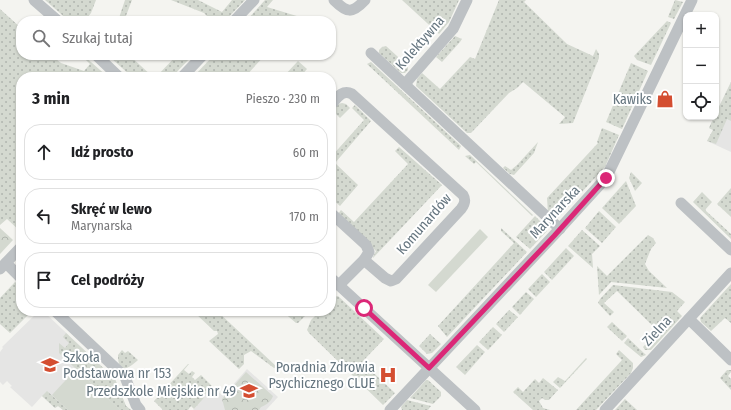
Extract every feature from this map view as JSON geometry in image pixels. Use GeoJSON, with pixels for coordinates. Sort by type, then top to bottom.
{"type":"FeatureCollection","features":[{"type":"Feature","properties":{"kind":"street"},"geometry":{"type":"LineString","coordinates":[[34,0],[52,16]]}},
{"type":"Feature","properties":{"kind":"street"},"geometry":{"type":"LineString","coordinates":[[239,16],[254,0]]}},
{"type":"Feature","properties":{"kind":"street"},"geometry":{"type":"LineString","coordinates":[[334,0],[344,9],[348,10],[358,7],[365,0]]}},
{"type":"Feature","properties":{"kind":"street","name":"Kolektywna"},"geometry":{"type":"LineString","coordinates":[[405,84],[456,26],[467,0]]}},
{"type":"Feature","properties":{"kind":"street","name":"Marynarska"},"geometry":{"type":"LineString","coordinates":[[390,410],[606,178],[692,0]]}},
{"type":"Feature","properties":{"kind":"street"},"geometry":{"type":"LineString","coordinates":[[371,53],[560,229]]}},
{"type":"Feature","properties":{"kind":"street"},"geometry":{"type":"LineString","coordinates":[[101,60],[114,72]]}},
{"type":"Feature","properties":{"kind":"street"},"geometry":{"type":"LineString","coordinates":[[187,72],[197,60]]}},
{"type":"Feature","properties":{"kind":"street","name":"Komunardów"},"geometry":{"type":"LineString","coordinates":[[336,100],[343,92],[347,91],[352,94],[463,194],[465,200],[464,206],[396,279],[392,280],[385,278],[364,260]]}},
{"type":"Feature","properties":{"kind":"street"},"geometry":{"type":"LineString","coordinates":[[681,203],[731,250]]}},
{"type":"Feature","properties":{"kind":"street"},"geometry":{"type":"LineString","coordinates":[[336,218],[366,245],[369,252],[364,260],[336,281]]}},
{"type":"Feature","properties":{"kind":"street"},"geometry":{"type":"LineString","coordinates":[[16,252],[3,266],[16,275]]}},
{"type":"Feature","properties":{"kind":"street","name":"Zielna"},"geometry":{"type":"LineString","coordinates":[[605,410],[731,273]]}},
{"type":"Feature","properties":{"kind":"street"},"geometry":{"type":"LineString","coordinates":[[336,283],[429,368],[463,406],[474,410]]}},
{"type":"Feature","properties":{"kind":"street"},"geometry":{"type":"LineString","coordinates":[[60,316],[125,377],[136,405],[140,410]]}},
{"type":"Feature","properties":{"kind":"street"},"geometry":{"type":"LineString","coordinates":[[689,319],[731,360]]}},
{"type":"Feature","properties":{"kind":"shaded area"},"geometry":{"type":"Polygon","coordinates":[[[731,82],[731,152],[707,141],[713,130],[709,128],[713,120],[719,120],[719,107],[731,82]]]}},
{"type":"Feature","properties":{"kind":"shaded area","name":"Szkoła Podstawowa nr 153"},"geometry":{"type":"Polygon","coordinates":[[[34,316],[48,316],[115,379],[126,406],[131,410],[63,410],[58,406],[55,408],[42,396],[32,407],[10,387],[12,386],[7,381],[3,385],[0,382],[0,352],[3,348],[2,347],[34,316]]]}},
{"type":"Feature","properties":{"kind":"shaded area","name":"Przedszkole Miejskie nr 49"},"geometry":{"type":"Polygon","coordinates":[[[247,369],[278,397],[266,410],[193,410],[212,386],[223,396],[247,369]]]}},
{"type":"Feature","properties":{"kind":"green space"},"geometry":{"type":"Polygon","coordinates":[[[45,0],[96,0],[89,16],[63,16],[45,0]]]}},
{"type":"Feature","properties":{"kind":"green space"},"geometry":{"type":"Polygon","coordinates":[[[125,0],[132,0],[126,16],[120,16],[125,0]]]}},
{"type":"Feature","properties":{"kind":"green space"},"geometry":{"type":"Polygon","coordinates":[[[171,0],[198,0],[222,12],[232,0],[245,0],[230,16],[207,16],[204,13],[171,0]]]}},
{"type":"Feature","properties":{"kind":"green space"},"geometry":{"type":"Polygon","coordinates":[[[265,0],[273,0],[267,7],[297,16],[251,16],[265,0]]]}},
{"type":"Feature","properties":{"kind":"green space"},"geometry":{"type":"Polygon","coordinates":[[[402,0],[459,0],[449,22],[439,34],[402,0]]]}},
{"type":"Feature","properties":{"kind":"green space"},"geometry":{"type":"Polygon","coordinates":[[[499,0],[526,0],[524,2],[567,44],[593,56],[596,49],[599,54],[599,58],[573,123],[559,124],[565,117],[523,82],[509,93],[471,133],[467,133],[416,86],[417,79],[422,73],[440,89],[470,57],[475,59],[499,0]]]}},
{"type":"Feature","properties":{"kind":"green space"},"geometry":{"type":"Polygon","coordinates":[[[675,0],[683,2],[674,19],[668,17],[675,0]]]}},
{"type":"Feature","properties":{"kind":"green space"},"geometry":{"type":"Polygon","coordinates":[[[0,9],[16,23],[16,60],[57,60],[61,63],[84,71],[90,64],[86,60],[89,60],[102,72],[16,72],[16,227],[7,219],[0,225],[0,9]]]}},
{"type":"Feature","properties":{"kind":"green space"},"geometry":{"type":"Polygon","coordinates":[[[667,21],[671,23],[651,65],[637,60],[634,56],[667,21]]]}},
{"type":"Feature","properties":{"kind":"green space"},"geometry":{"type":"Polygon","coordinates":[[[455,36],[462,39],[442,62],[436,57],[455,36]]]}},
{"type":"Feature","properties":{"kind":"green space"},"geometry":{"type":"Polygon","coordinates":[[[386,46],[408,66],[408,70],[405,73],[401,73],[379,53],[379,50],[382,47],[386,46]]]}},
{"type":"Feature","properties":{"kind":"green space"},"geometry":{"type":"Polygon","coordinates":[[[113,60],[134,60],[148,72],[126,72],[113,60]]]}},
{"type":"Feature","properties":{"kind":"green space"},"geometry":{"type":"Polygon","coordinates":[[[172,60],[188,60],[177,72],[161,72],[172,60]]]}},
{"type":"Feature","properties":{"kind":"green space"},"geometry":{"type":"Polygon","coordinates":[[[209,60],[260,60],[250,72],[198,72],[209,60]]]}},
{"type":"Feature","properties":{"kind":"green space"},"geometry":{"type":"Polygon","coordinates":[[[298,61],[307,69],[304,72],[288,72],[298,61]]]}},
{"type":"Feature","properties":{"kind":"green space"},"geometry":{"type":"Polygon","coordinates":[[[371,62],[461,146],[459,150],[367,64],[371,62]]]}},
{"type":"Feature","properties":{"kind":"green space"},"geometry":{"type":"Polygon","coordinates":[[[631,63],[648,71],[622,129],[606,122],[631,63]]]}},
{"type":"Feature","properties":{"kind":"green space"},"geometry":{"type":"Polygon","coordinates":[[[731,82],[731,121],[727,119],[716,144],[707,141],[713,130],[709,128],[713,120],[719,120],[719,107],[731,82]]]}},
{"type":"Feature","properties":{"kind":"green space"},"geometry":{"type":"Polygon","coordinates":[[[338,104],[346,104],[350,108],[340,118],[336,114],[336,106],[338,104]]]}},
{"type":"Feature","properties":{"kind":"green space"},"geometry":{"type":"Polygon","coordinates":[[[355,105],[371,121],[336,162],[336,151],[364,120],[352,108],[355,105]]]}},
{"type":"Feature","properties":{"kind":"green space"},"geometry":{"type":"Polygon","coordinates":[[[602,128],[619,135],[605,167],[557,219],[548,213],[547,198],[598,143],[597,142],[602,128]]]}},
{"type":"Feature","properties":{"kind":"green space"},"geometry":{"type":"Polygon","coordinates":[[[538,142],[534,153],[514,175],[510,174],[503,168],[505,166],[511,170],[538,142]]]}},
{"type":"Feature","properties":{"kind":"green space"},"geometry":{"type":"Polygon","coordinates":[[[399,147],[442,185],[373,258],[376,251],[337,215],[341,210],[354,222],[408,164],[395,151],[399,147]]]}},
{"type":"Feature","properties":{"kind":"green space"},"geometry":{"type":"Polygon","coordinates":[[[470,155],[533,215],[532,216],[476,162],[474,164],[465,156],[470,155]]]}},
{"type":"Feature","properties":{"kind":"green space"},"geometry":{"type":"Polygon","coordinates":[[[336,164],[358,185],[340,206],[336,202],[336,164]]]}},
{"type":"Feature","properties":{"kind":"green space"},"geometry":{"type":"Polygon","coordinates":[[[631,172],[642,183],[635,191],[629,178],[631,172]]]}},
{"type":"Feature","properties":{"kind":"green space"},"geometry":{"type":"Polygon","coordinates":[[[626,181],[636,206],[619,224],[602,208],[626,181]]]}},
{"type":"Feature","properties":{"kind":"green space"},"geometry":{"type":"Polygon","coordinates":[[[731,188],[731,217],[717,204],[731,188]]]}},
{"type":"Feature","properties":{"kind":"green space"},"geometry":{"type":"Polygon","coordinates":[[[702,192],[712,202],[705,210],[731,234],[731,239],[693,202],[702,192]]]}},
{"type":"Feature","properties":{"kind":"green space"},"geometry":{"type":"Polygon","coordinates":[[[599,211],[616,227],[602,243],[585,228],[599,211]]]}},
{"type":"Feature","properties":{"kind":"green space"},"geometry":{"type":"Polygon","coordinates":[[[535,216],[545,226],[547,231],[530,249],[516,237],[535,216]]]}},
{"type":"Feature","properties":{"kind":"green space"},"geometry":{"type":"Polygon","coordinates":[[[0,228],[13,240],[0,254],[0,228]]]}},
{"type":"Feature","properties":{"kind":"green space"},"geometry":{"type":"Polygon","coordinates":[[[501,228],[527,252],[447,337],[438,326],[514,243],[501,231],[501,228]]]}},
{"type":"Feature","properties":{"kind":"green space"},"geometry":{"type":"Polygon","coordinates":[[[480,229],[488,237],[436,292],[428,285],[480,229]]]}},
{"type":"Feature","properties":{"kind":"green space"},"geometry":{"type":"Polygon","coordinates":[[[582,230],[600,246],[592,254],[593,268],[568,246],[582,230]]]}},
{"type":"Feature","properties":{"kind":"green space"},"geometry":{"type":"Polygon","coordinates":[[[648,235],[653,238],[656,243],[651,249],[645,264],[649,271],[667,288],[611,282],[599,295],[597,266],[607,276],[648,235]]]}},
{"type":"Feature","properties":{"kind":"green space"},"geometry":{"type":"Polygon","coordinates":[[[566,248],[574,256],[552,280],[544,272],[566,248]]]}},
{"type":"Feature","properties":{"kind":"green space"},"geometry":{"type":"Polygon","coordinates":[[[542,274],[550,282],[536,297],[528,289],[542,274]]]}},
{"type":"Feature","properties":{"kind":"green space"},"geometry":{"type":"Polygon","coordinates":[[[15,282],[16,283],[16,316],[27,316],[10,333],[0,324],[0,298],[15,282]]]}},
{"type":"Feature","properties":{"kind":"green space"},"geometry":{"type":"Polygon","coordinates":[[[731,284],[731,323],[725,318],[711,331],[701,322],[700,318],[731,284]]]}},
{"type":"Feature","properties":{"kind":"green space"},"geometry":{"type":"Polygon","coordinates":[[[613,285],[672,292],[685,302],[677,311],[682,316],[651,350],[645,350],[643,347],[658,331],[617,291],[604,303],[614,312],[610,316],[598,303],[613,285]]]}},
{"type":"Feature","properties":{"kind":"green space"},"geometry":{"type":"Polygon","coordinates":[[[526,292],[534,299],[520,315],[512,307],[526,292]]]}},
{"type":"Feature","properties":{"kind":"green space"},"geometry":{"type":"Polygon","coordinates":[[[336,296],[338,296],[384,339],[362,362],[395,393],[383,405],[307,330],[311,320],[315,316],[336,316],[336,296]]]}},
{"type":"Feature","properties":{"kind":"green space"},"geometry":{"type":"Polygon","coordinates":[[[509,310],[518,317],[504,332],[496,324],[509,310]]]}},
{"type":"Feature","properties":{"kind":"green space"},"geometry":{"type":"Polygon","coordinates":[[[198,316],[222,316],[277,367],[274,368],[251,351],[244,355],[244,364],[239,369],[209,341],[218,334],[217,331],[214,331],[198,316]]]}},
{"type":"Feature","properties":{"kind":"green space"},"geometry":{"type":"Polygon","coordinates":[[[288,316],[305,316],[298,323],[288,316]]]}},
{"type":"Feature","properties":{"kind":"green space"},"geometry":{"type":"Polygon","coordinates":[[[612,322],[627,336],[622,341],[607,327],[612,322]]]}},
{"type":"Feature","properties":{"kind":"green space"},"geometry":{"type":"Polygon","coordinates":[[[493,327],[502,335],[488,350],[479,342],[493,327]]]}},
{"type":"Feature","properties":{"kind":"green space"},"geometry":{"type":"Polygon","coordinates":[[[66,333],[115,379],[126,406],[131,410],[120,410],[59,353],[59,343],[65,348],[69,343],[63,337],[66,333]]]}},
{"type":"Feature","properties":{"kind":"green space"},"geometry":{"type":"Polygon","coordinates":[[[430,334],[441,344],[432,353],[427,354],[419,346],[430,334]]]}},
{"type":"Feature","properties":{"kind":"green space"},"geometry":{"type":"Polygon","coordinates":[[[628,338],[646,355],[641,357],[624,343],[628,338]]]}},
{"type":"Feature","properties":{"kind":"green space"},"geometry":{"type":"Polygon","coordinates":[[[477,345],[485,352],[465,375],[456,367],[477,345]]]}},
{"type":"Feature","properties":{"kind":"green space"},"geometry":{"type":"Polygon","coordinates":[[[122,350],[125,353],[128,351],[138,360],[127,368],[122,368],[118,361],[118,355],[122,350]]]}},
{"type":"Feature","properties":{"kind":"green space"},"geometry":{"type":"Polygon","coordinates":[[[619,350],[633,363],[631,373],[596,410],[576,410],[622,360],[616,354],[619,350]]]}},
{"type":"Feature","properties":{"kind":"green space"},"geometry":{"type":"Polygon","coordinates":[[[586,358],[587,359],[560,388],[553,382],[558,377],[565,381],[586,358]]]}},
{"type":"Feature","properties":{"kind":"green space"},"geometry":{"type":"Polygon","coordinates":[[[188,364],[184,370],[189,374],[192,371],[195,373],[192,377],[195,380],[201,375],[212,386],[194,409],[191,406],[188,410],[163,410],[154,401],[188,364]]]}},
{"type":"Feature","properties":{"kind":"green space"},"geometry":{"type":"Polygon","coordinates":[[[76,369],[120,410],[68,410],[52,395],[76,369]]]}},
{"type":"Feature","properties":{"kind":"green space"},"geometry":{"type":"Polygon","coordinates":[[[727,370],[731,370],[728,376],[731,379],[731,390],[720,378],[727,370]]]}},
{"type":"Feature","properties":{"kind":"green space","name":"Przedszkole Miejskie nr 49"},"geometry":{"type":"Polygon","coordinates":[[[246,372],[273,396],[272,398],[259,410],[225,410],[222,399],[246,372]]]}},
{"type":"Feature","properties":{"kind":"green space"},"geometry":{"type":"Polygon","coordinates":[[[543,378],[558,390],[549,400],[542,398],[539,401],[543,408],[550,410],[533,410],[513,392],[518,387],[523,392],[535,379],[539,383],[543,378]]]}},
{"type":"Feature","properties":{"kind":"green space"},"geometry":{"type":"Polygon","coordinates":[[[426,380],[428,380],[441,392],[441,396],[433,404],[410,398],[426,380]]]}},
{"type":"Feature","properties":{"kind":"green space"},"geometry":{"type":"Polygon","coordinates":[[[47,391],[68,410],[63,410],[58,406],[55,408],[42,396],[47,391]]]}},
{"type":"Feature","properties":{"kind":"green space"},"geometry":{"type":"Polygon","coordinates":[[[625,399],[637,410],[615,410],[625,399]]]}},
{"type":"Feature","properties":{"kind":"green space"},"geometry":{"type":"Polygon","coordinates":[[[407,400],[431,406],[428,410],[402,410],[401,407],[407,400]]]}},
{"type":"Feature","properties":{"kind":"place","name":"Kawiks"},"geometry":{"type":"Point","coordinates":[665,99]}},
{"type":"Feature","properties":{"kind":"place","name":"Szkoła Podstawowa nr 153"},"geometry":{"type":"Point","coordinates":[50,365]}},
{"type":"Feature","properties":{"kind":"place","name":"Poradnia Zdrowia Psychicznego CLUE"},"geometry":{"type":"Point","coordinates":[388,375]}},
{"type":"Feature","properties":{"kind":"place","name":"Przedszkole Miejskie nr 49"},"geometry":{"type":"Point","coordinates":[249,391]}},
{"type":"Feature","properties":{"kind":"route"},"geometry":{"type":"LineString","coordinates":[[364,308],[429,368],[554,236],[606,178]]}}]}
